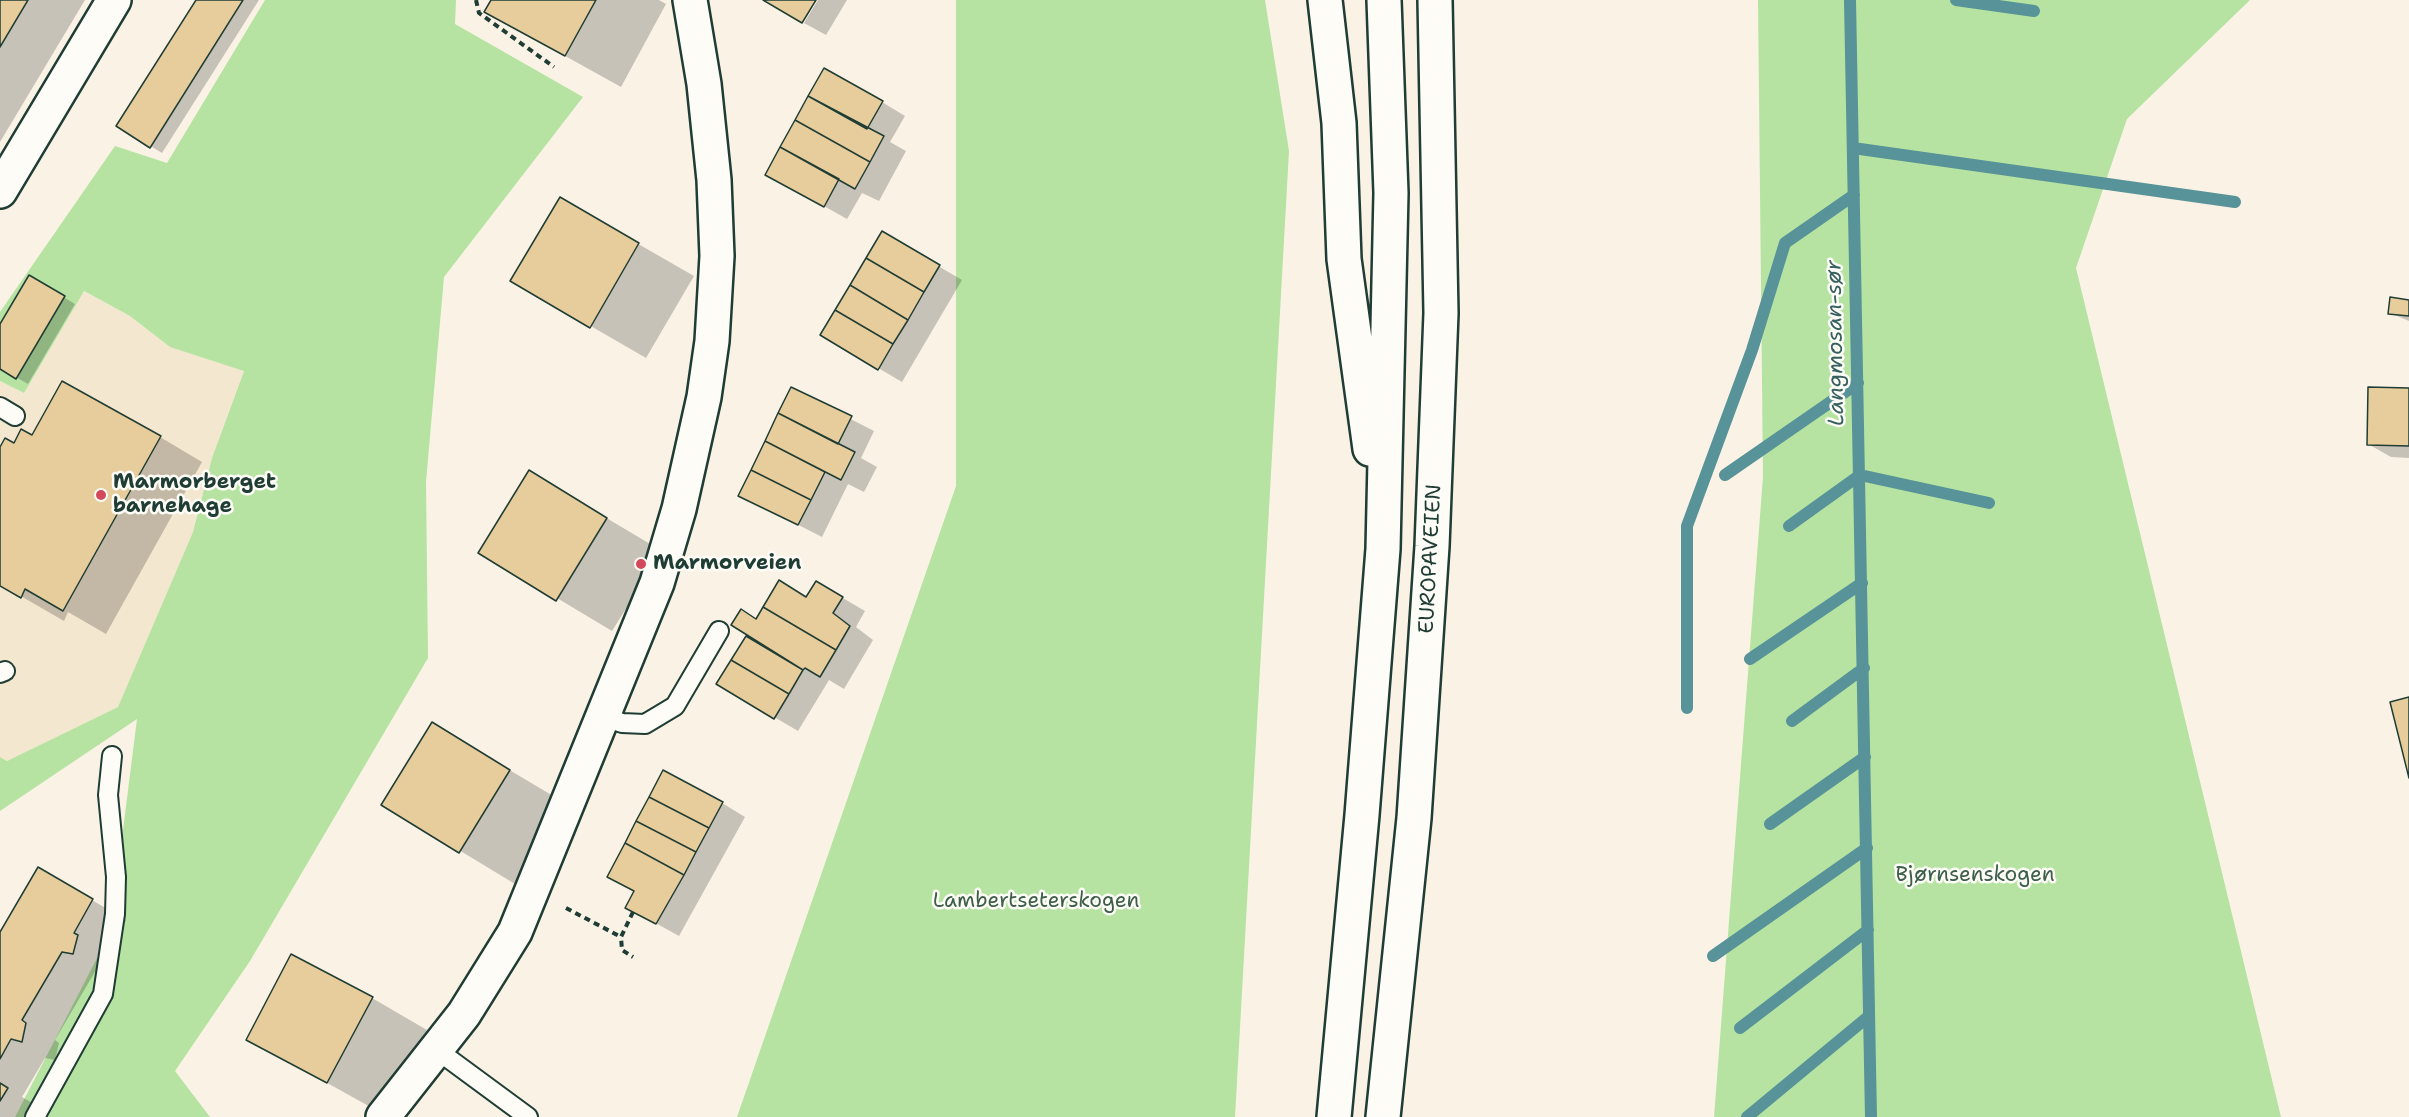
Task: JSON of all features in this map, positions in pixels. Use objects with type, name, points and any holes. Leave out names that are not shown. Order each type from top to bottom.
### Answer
[{"type":"main road","points":[[0,191],[114,0]]},
{"type":"main road","points":[[384,1117],[464,1014],[515,932],[605,717],[657,583],[680,509],[704,397],[712,340],[717,256],[714,180],[704,84],[690,0]]},
{"type":"main road","points":[[1325,0],[1339,123],[1344,259],[1383,549]]},
{"type":"main road","points":[[1334,1117],[1363,803],[1383,549],[1390,204],[1384,0]]},
{"type":"main road","name":"EUROPAVEIEN","points":[[1383,1117],[1414,818],[1432,546],[1441,313],[1436,0]]},
{"type":"lane","points":[[605,717],[622,723],[645,724],[675,706],[719,631]]},
{"type":"lane","points":[[35,1117],[103,994],[110,962],[116,877],[108,795],[112,756]]},
{"type":"lane","points":[[437,1050],[528,1117]]},
{"type":"path","points":[[476,0],[479,13],[554,67]]},
{"type":"path","points":[[564,907],[621,937]]},
{"type":"path","points":[[633,912],[621,937],[622,950],[633,957]]},
{"type":"shaded area","name":"Marmorberget barnehage","points":[[83,291],[130,316],[170,347],[244,370],[212,458],[193,532],[118,707],[7,761],[0,757],[0,381],[24,393]]},
{"type":"green space","points":[[265,0],[456,0],[455,24],[583,97],[444,277],[426,482],[428,658],[250,961],[175,1071],[210,1117],[15,1117],[110,933],[137,719],[0,811],[0,757],[7,761],[118,707],[193,532],[212,458],[244,371],[170,347],[130,316],[84,291],[24,393],[0,381],[0,312],[115,146],[167,163]]},
{"type":"green space","name":"Lambertseterskogen","points":[[956,0],[1265,0],[1289,151],[1235,1117],[737,1117],[956,486]]},
{"type":"green space","name":"Bjørnsenskogen","points":[[1758,0],[2250,0],[2127,119],[2076,268],[2281,1117],[1714,1117],[1763,477]]},
{"type":"building","points":[[0,0],[28,0],[0,47]]},
{"type":"building","points":[[196,0],[243,0],[150,148],[116,126]]},
{"type":"building","points":[[491,0],[596,0],[565,56],[484,12]]},
{"type":"building","points":[[763,0],[816,0],[802,23]]},
{"type":"building","points":[[824,68],[883,101],[867,129],[808,96]]},
{"type":"building","points":[[808,96],[884,136],[870,162],[795,120]]},
{"type":"building","points":[[795,120],[870,162],[855,189],[780,147]]},
{"type":"building","points":[[780,147],[839,179],[824,207],[765,175]]},
{"type":"building","points":[[560,197],[639,243],[590,328],[510,281]]},
{"type":"building","points":[[882,231],[940,265],[924,292],[866,258]]},
{"type":"building","points":[[866,258],[924,292],[908,320],[850,285]]},
{"type":"building","points":[[29,275],[65,296],[16,379],[0,369],[0,324]]},
{"type":"building","points":[[850,285],[908,320],[893,344],[835,310]]},
{"type":"building","points":[[2390,297],[2409,300],[2409,316],[2388,314]]},
{"type":"building","points":[[835,310],[893,344],[878,370],[820,335]]},
{"type":"building","points":[[62,381],[161,436],[63,611],[25,589],[21,598],[0,586],[0,447],[5,438],[14,443],[21,429],[32,435]]},
{"type":"building","points":[[791,387],[852,416],[838,444],[778,413]]},
{"type":"building","points":[[2368,387],[2409,388],[2409,446],[2367,445]]},
{"type":"building","points":[[778,413],[855,452],[841,480],[765,441]]},
{"type":"building","points":[[765,441],[825,472],[811,500],[751,470]]},
{"type":"building","points":[[529,470],[607,518],[556,601],[478,553]]},
{"type":"building","points":[[751,470],[811,500],[798,525],[738,496]]},
{"type":"building","points":[[779,580],[806,597],[816,581],[843,597],[833,613],[850,626],[836,650],[763,607]]},
{"type":"building","points":[[763,607],[836,650],[820,677],[805,668],[803,670],[731,625],[741,609],[756,619]]},
{"type":"building","points":[[746,636],[803,670],[789,694],[731,660]]},
{"type":"building","points":[[731,660],[789,694],[774,719],[716,684]]},
{"type":"building","points":[[2409,697],[2409,778],[2390,702]]},
{"type":"building","points":[[432,722],[510,770],[459,853],[381,805]]},
{"type":"building","points":[[663,770],[723,802],[709,828],[649,797]]},
{"type":"building","points":[[649,797],[709,828],[696,852],[636,821]]},
{"type":"building","points":[[636,821],[696,852],[684,875],[625,843]]},
{"type":"building","points":[[625,843],[684,875],[656,924],[625,908],[634,891],[607,877]]},
{"type":"building","points":[[38,867],[93,899],[74,933],[78,935],[73,954],[62,952],[22,1020],[26,1023],[22,1042],[11,1039],[0,1059],[0,932]]},
{"type":"building","points":[[291,954],[373,997],[327,1083],[246,1040]]},
{"type":"building","points":[[0,1083],[8,1088],[0,1101]]},
{"type":"waterway","name":"Langmosan-sør","points":[[1850,0],[1871,1117]]},
{"type":"waterway","points":[[1956,0],[2034,11]]},
{"type":"waterway","points":[[1853,148],[2235,202]]},
{"type":"waterway","points":[[1687,708],[1687,526],[1752,350],[1785,243],[1854,195]]},
{"type":"waterway","points":[[1725,475],[1858,383]]},
{"type":"waterway","points":[[1789,526],[1860,475],[1989,503]]},
{"type":"waterway","points":[[1750,659],[1862,583]]},
{"type":"waterway","points":[[1792,721],[1864,668]]},
{"type":"waterway","points":[[1770,824],[1865,757]]},
{"type":"waterway","points":[[1713,956],[1867,848]]},
{"type":"waterway","points":[[1740,1028],[1868,930]]},
{"type":"waterway","points":[[1747,1117],[1869,1016]]},
{"type":"place","name":"Marmorberget barnehage","points":[[101,495]]},
{"type":"place","name":"Marmorveien","points":[[641,564]]}]
